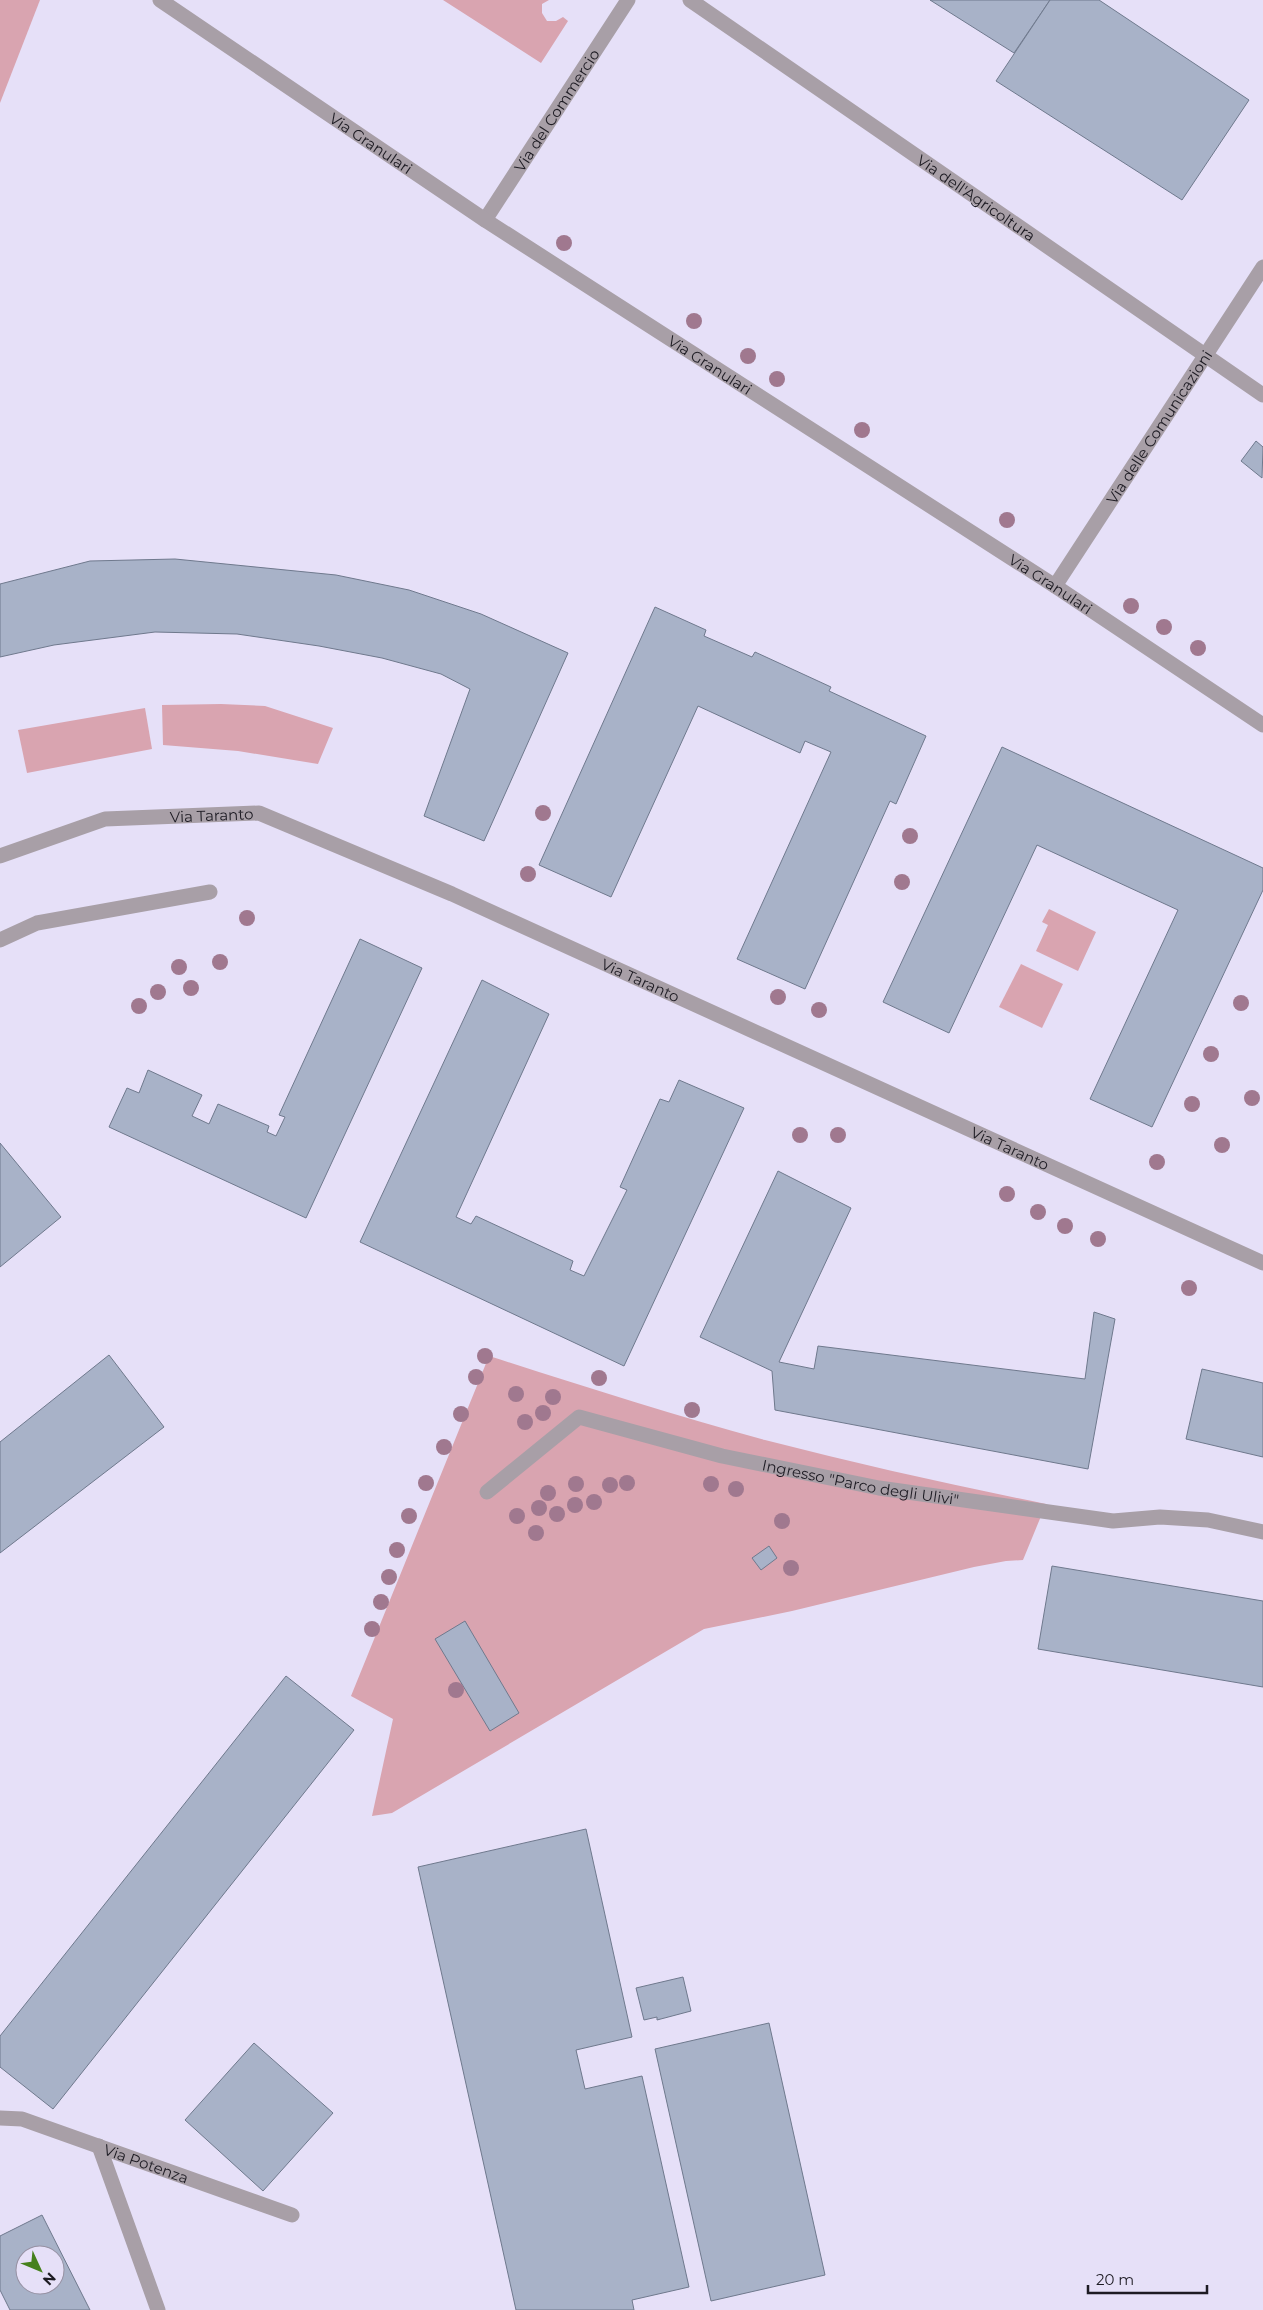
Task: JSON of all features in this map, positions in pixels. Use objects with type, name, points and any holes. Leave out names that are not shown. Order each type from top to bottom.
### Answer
[{"type":"street","name":"Via Granulari","points":[[160,0],[485,220],[1055,586],[1263,725]]},
{"type":"street","name":"Via del Commercio","points":[[485,220],[628,0]]},
{"type":"street","name":"Via dell'Agricoltura","points":[[690,0],[1205,357],[1263,395]]},
{"type":"street","name":"Via delle Comunicazioni","points":[[1055,586],[1263,268]]},
{"type":"street","name":"Via Taranto","points":[[0,856],[106,819],[259,813],[466,900],[1263,1263]]},
{"type":"street","points":[[0,940],[37,923],[210,892]]},
{"type":"street","name":"Ingresso \"Parco degli Ulivi\"","points":[[487,1492],[579,1417],[722,1456],[898,1491],[1112,1521],[1160,1517],[1208,1520],[1263,1532]]},
{"type":"street","name":"Via Potenza","points":[[0,2118],[22,2119],[292,2215]]},
{"type":"street","points":[[100,2146],[158,2310]]},
{"type":"shaded area","points":[[0,0],[40,0],[0,103]]},
{"type":"shaded area","points":[[443,0],[549,0],[542,4],[542,13],[547,21],[556,21],[563,17],[568,21],[541,63]]},
{"type":"shaded area","points":[[221,704],[265,706],[333,728],[318,764],[238,751],[163,745],[162,705]]},
{"type":"shaded area","points":[[145,708],[152,749],[27,773],[18,730]]},
{"type":"shaded area","points":[[1049,909],[1096,932],[1078,971],[1036,951],[1048,925],[1042,922]]},
{"type":"shaded area","points":[[1021,964],[1063,984],[1042,1028],[999,1007]]},
{"type":"shaded area","points":[[489,1356],[661,1410],[765,1440],[905,1474],[1046,1504],[1023,1560],[974,1567],[792,1611],[704,1629],[392,1813],[372,1816],[393,1719],[351,1696]]},
{"type":"building","points":[[930,0],[1050,0],[1014,53]]},
{"type":"building","points":[[1050,0],[1099,0],[1249,100],[1182,200],[996,81]]},
{"type":"building","points":[[1256,441],[1263,447],[1262,478],[1241,461]]},
{"type":"building","points":[[175,559],[336,575],[409,590],[481,614],[568,653],[484,841],[424,816],[470,689],[441,674],[382,658],[319,646],[237,634],[155,632],[54,645],[0,657],[0,584],[90,561]]},
{"type":"building","points":[[655,607],[706,630],[704,636],[752,657],[755,652],[831,687],[829,691],[926,736],[896,804],[890,801],[805,989],[737,959],[831,752],[805,741],[800,753],[698,706],[611,897],[539,865]]},
{"type":"building","points":[[1002,747],[1263,868],[1263,890],[1152,1127],[1090,1099],[1178,910],[1037,845],[949,1033],[883,1002]]},
{"type":"building","points":[[360,939],[422,968],[306,1218],[109,1127],[127,1088],[139,1093],[148,1070],[202,1095],[192,1116],[209,1124],[218,1104],[269,1126],[267,1132],[276,1136],[285,1117],[279,1115]]},
{"type":"building","points":[[482,980],[549,1014],[456,1217],[471,1224],[476,1216],[573,1261],[570,1270],[584,1276],[627,1190],[620,1187],[660,1099],[669,1102],[679,1080],[744,1108],[624,1366],[360,1242]]},
{"type":"building","points":[[0,1143],[61,1217],[0,1267]]},
{"type":"building","points":[[778,1171],[851,1208],[779,1362],[814,1369],[818,1346],[1085,1379],[1094,1312],[1115,1319],[1088,1469],[775,1410],[772,1371],[700,1337]]},
{"type":"building","points":[[109,1355],[164,1427],[0,1553],[0,1442]]},
{"type":"building","points":[[1202,1369],[1263,1383],[1263,1457],[1186,1439]]},
{"type":"building","points":[[769,1546],[777,1558],[761,1570],[752,1558]]},
{"type":"building","points":[[1052,1566],[1263,1601],[1263,1687],[1038,1649]]},
{"type":"building","points":[[465,1621],[519,1713],[490,1731],[435,1639]]},
{"type":"building","points":[[286,1676],[354,1730],[53,2109],[0,2067],[0,2036]]},
{"type":"building","points":[[586,1829],[632,2037],[576,2050],[585,2089],[642,2076],[689,2287],[632,2300],[634,2310],[516,2310],[418,1867]]},
{"type":"building","points":[[683,1977],[691,2011],[657,2020],[657,2017],[644,2020],[636,1988]]},
{"type":"building","points":[[769,2023],[825,2275],[711,2301],[655,2049]]},
{"type":"building","points":[[254,2043],[333,2113],[263,2191],[185,2120]]},
{"type":"building","points":[[42,2215],[57,2245],[15,2245],[15,2295],[65,2295],[65,2261],[90,2310],[10,2310],[0,2290],[0,2236]]}]
